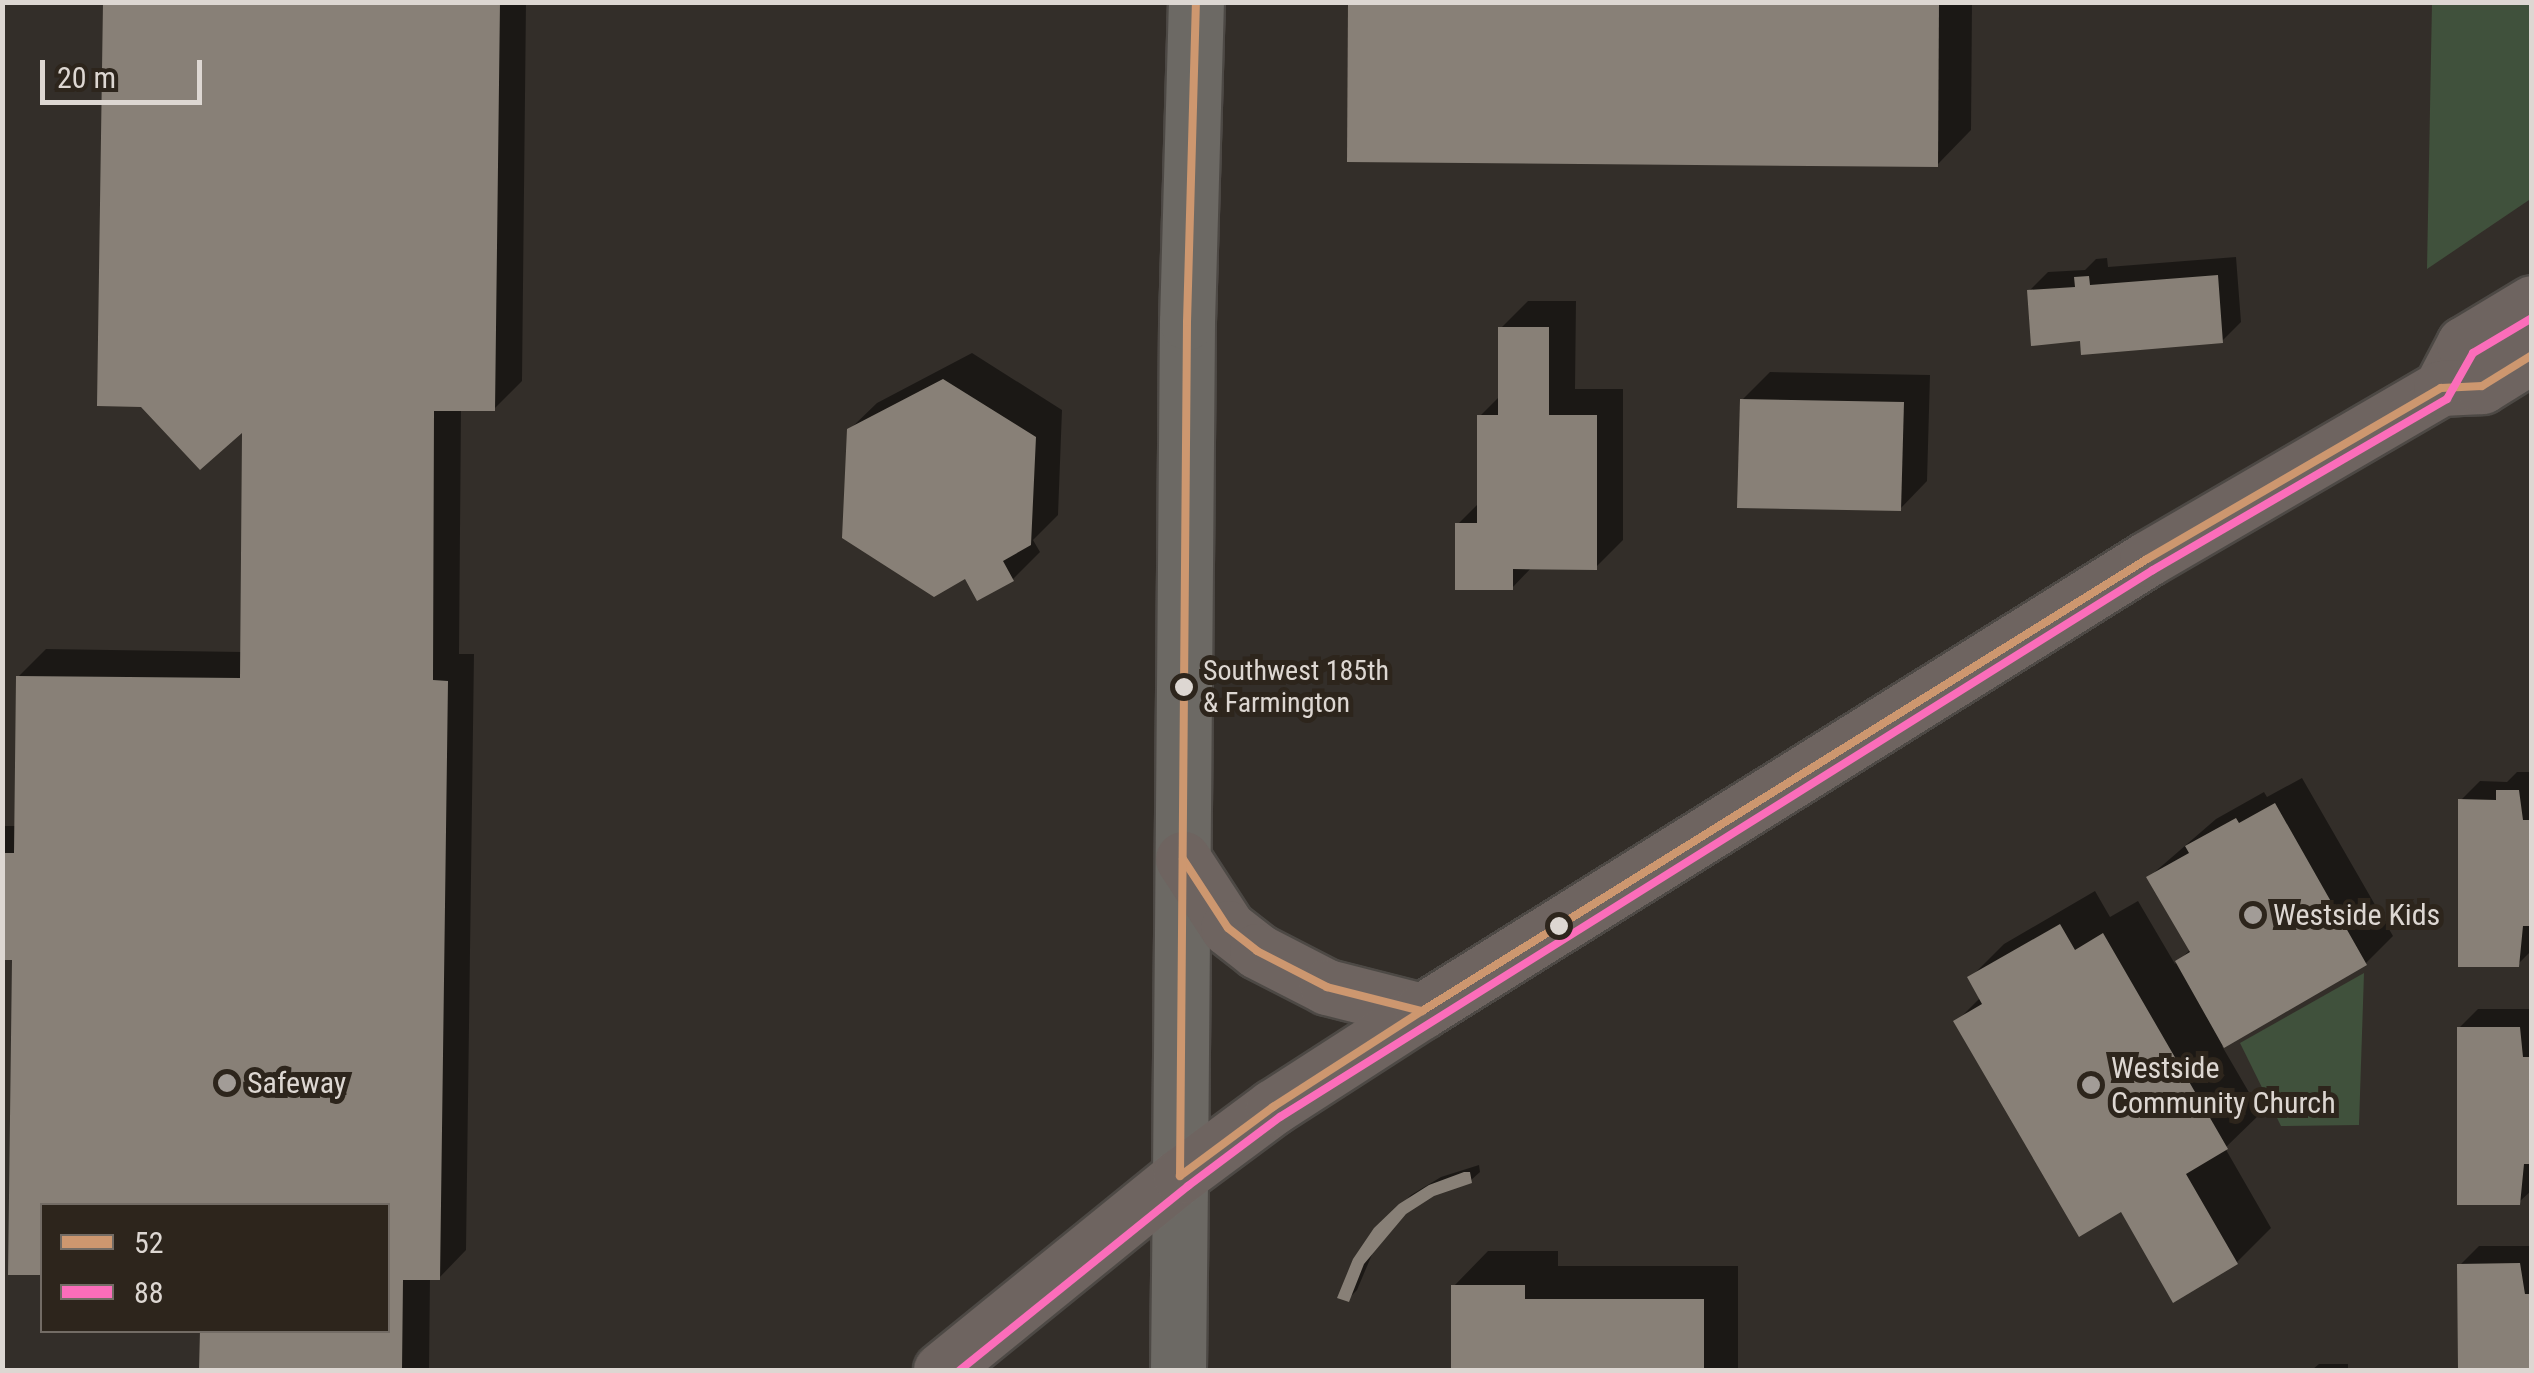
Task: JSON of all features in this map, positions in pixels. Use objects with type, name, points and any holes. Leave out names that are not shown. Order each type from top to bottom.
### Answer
[{"type":"main road","points":[[1178,1370],[1187,322],[1196,2]]},
{"type":"main road","points":[[2441,388],[2464,344],[2532,303]]},
{"type":"main road","points":[[941,1370],[1180,1176],[1273,1107],[1422,1011],[2148,559],[2441,388],[2482,386],[2532,355]]},
{"type":"main road","points":[[1183,859],[1228,928],[1257,952],[1327,988],[1422,1011]]},
{"type":"green space","points":[[2432,3],[2531,3],[2532,198],[2427,269]]},
{"type":"green space","points":[[2364,973],[2359,1125],[2281,1126],[2240,1043]]},
{"type":"building","points":[[103,2],[500,2],[495,411],[434,411],[433,680],[448,681],[440,1280],[403,1280],[402,1370],[199,1370],[200,1333],[390,1333],[390,1203],[40,1203],[40,1275],[8,1275],[12,960],[2,960],[2,853],[14,853],[16,676],[240,678],[242,433],[200,470],[141,407],[97,406]]},
{"type":"building","points":[[1348,2],[1939,2],[1938,167],[1347,162]]},
{"type":"building","points":[[2218,275],[2223,343],[2081,355],[2080,341],[2031,346],[2027,290],[2075,287],[2074,277],[2089,276],[2090,285]]},
{"type":"building","points":[[1498,327],[1549,327],[1549,415],[1597,415],[1597,570],[1513,569],[1513,590],[1455,590],[1455,523],[1477,523],[1477,415],[1498,415]]},
{"type":"building","points":[[943,379],[1036,437],[1031,545],[1003,561],[1014,581],[977,601],[965,579],[934,597],[842,538],[847,429]]},
{"type":"building","points":[[1740,399],[1904,402],[1901,511],[1737,508]]},
{"type":"building","points":[[2496,790],[2519,790],[2523,820],[2532,820],[2532,926],[2523,926],[2519,967],[2458,967],[2458,799],[2496,800]]},
{"type":"building","name":"Westside Kids","points":[[2275,803],[2367,965],[2224,1048],[2175,961],[2190,952],[2146,877],[2189,853],[2185,846],[2236,818],[2239,823]]},
{"type":"building","name":"Westside Community Church","points":[[2060,924],[2075,950],[2103,933],[2228,1149],[2186,1174],[2238,1264],[2173,1303],[2121,1212],[2079,1237],[1953,1021],[1982,1004],[1967,977]]},
{"type":"building","points":[[2457,1027],[2520,1027],[2523,1057],[2532,1057],[2532,1164],[2524,1164],[2520,1205],[2457,1205]]},
{"type":"building","points":[[1470,1172],[1472,1183],[1434,1196],[1406,1214],[1364,1264],[1349,1302],[1337,1298],[1353,1259],[1374,1228],[1399,1204],[1429,1185]]},
{"type":"building","points":[[2520,1263],[2525,1294],[2532,1294],[2532,1370],[2458,1370],[2457,1264]]},
{"type":"building","points":[[1451,1285],[1525,1285],[1525,1299],[1704,1299],[1704,1370],[1451,1370]]},
{"type":"transit line","name":"52","points":[[1180,1176],[1187,322],[1196,2]]},
{"type":"transit line","name":"88","points":[[960,1370],[1280,1117],[2153,570],[2447,399],[2473,353],[2532,318]]},
{"type":"transit line","name":"52","points":[[1180,1176],[1273,1107],[1422,1011],[2147,559],[2441,388],[2482,386],[2532,355]]},
{"type":"transit line","name":"52","points":[[1183,859],[1228,928],[1257,951],[1327,987],[1422,1011]]},
{"type":"place","name":"Southwest 185th & Farmington","points":[[1184,687]]},
{"type":"place","name":"Westside Kids","points":[[2253,915]]},
{"type":"place","name":"Safeway","points":[[227,1083]]},
{"type":"place","name":"Westside Community Church","points":[[2091,1085]]}]
